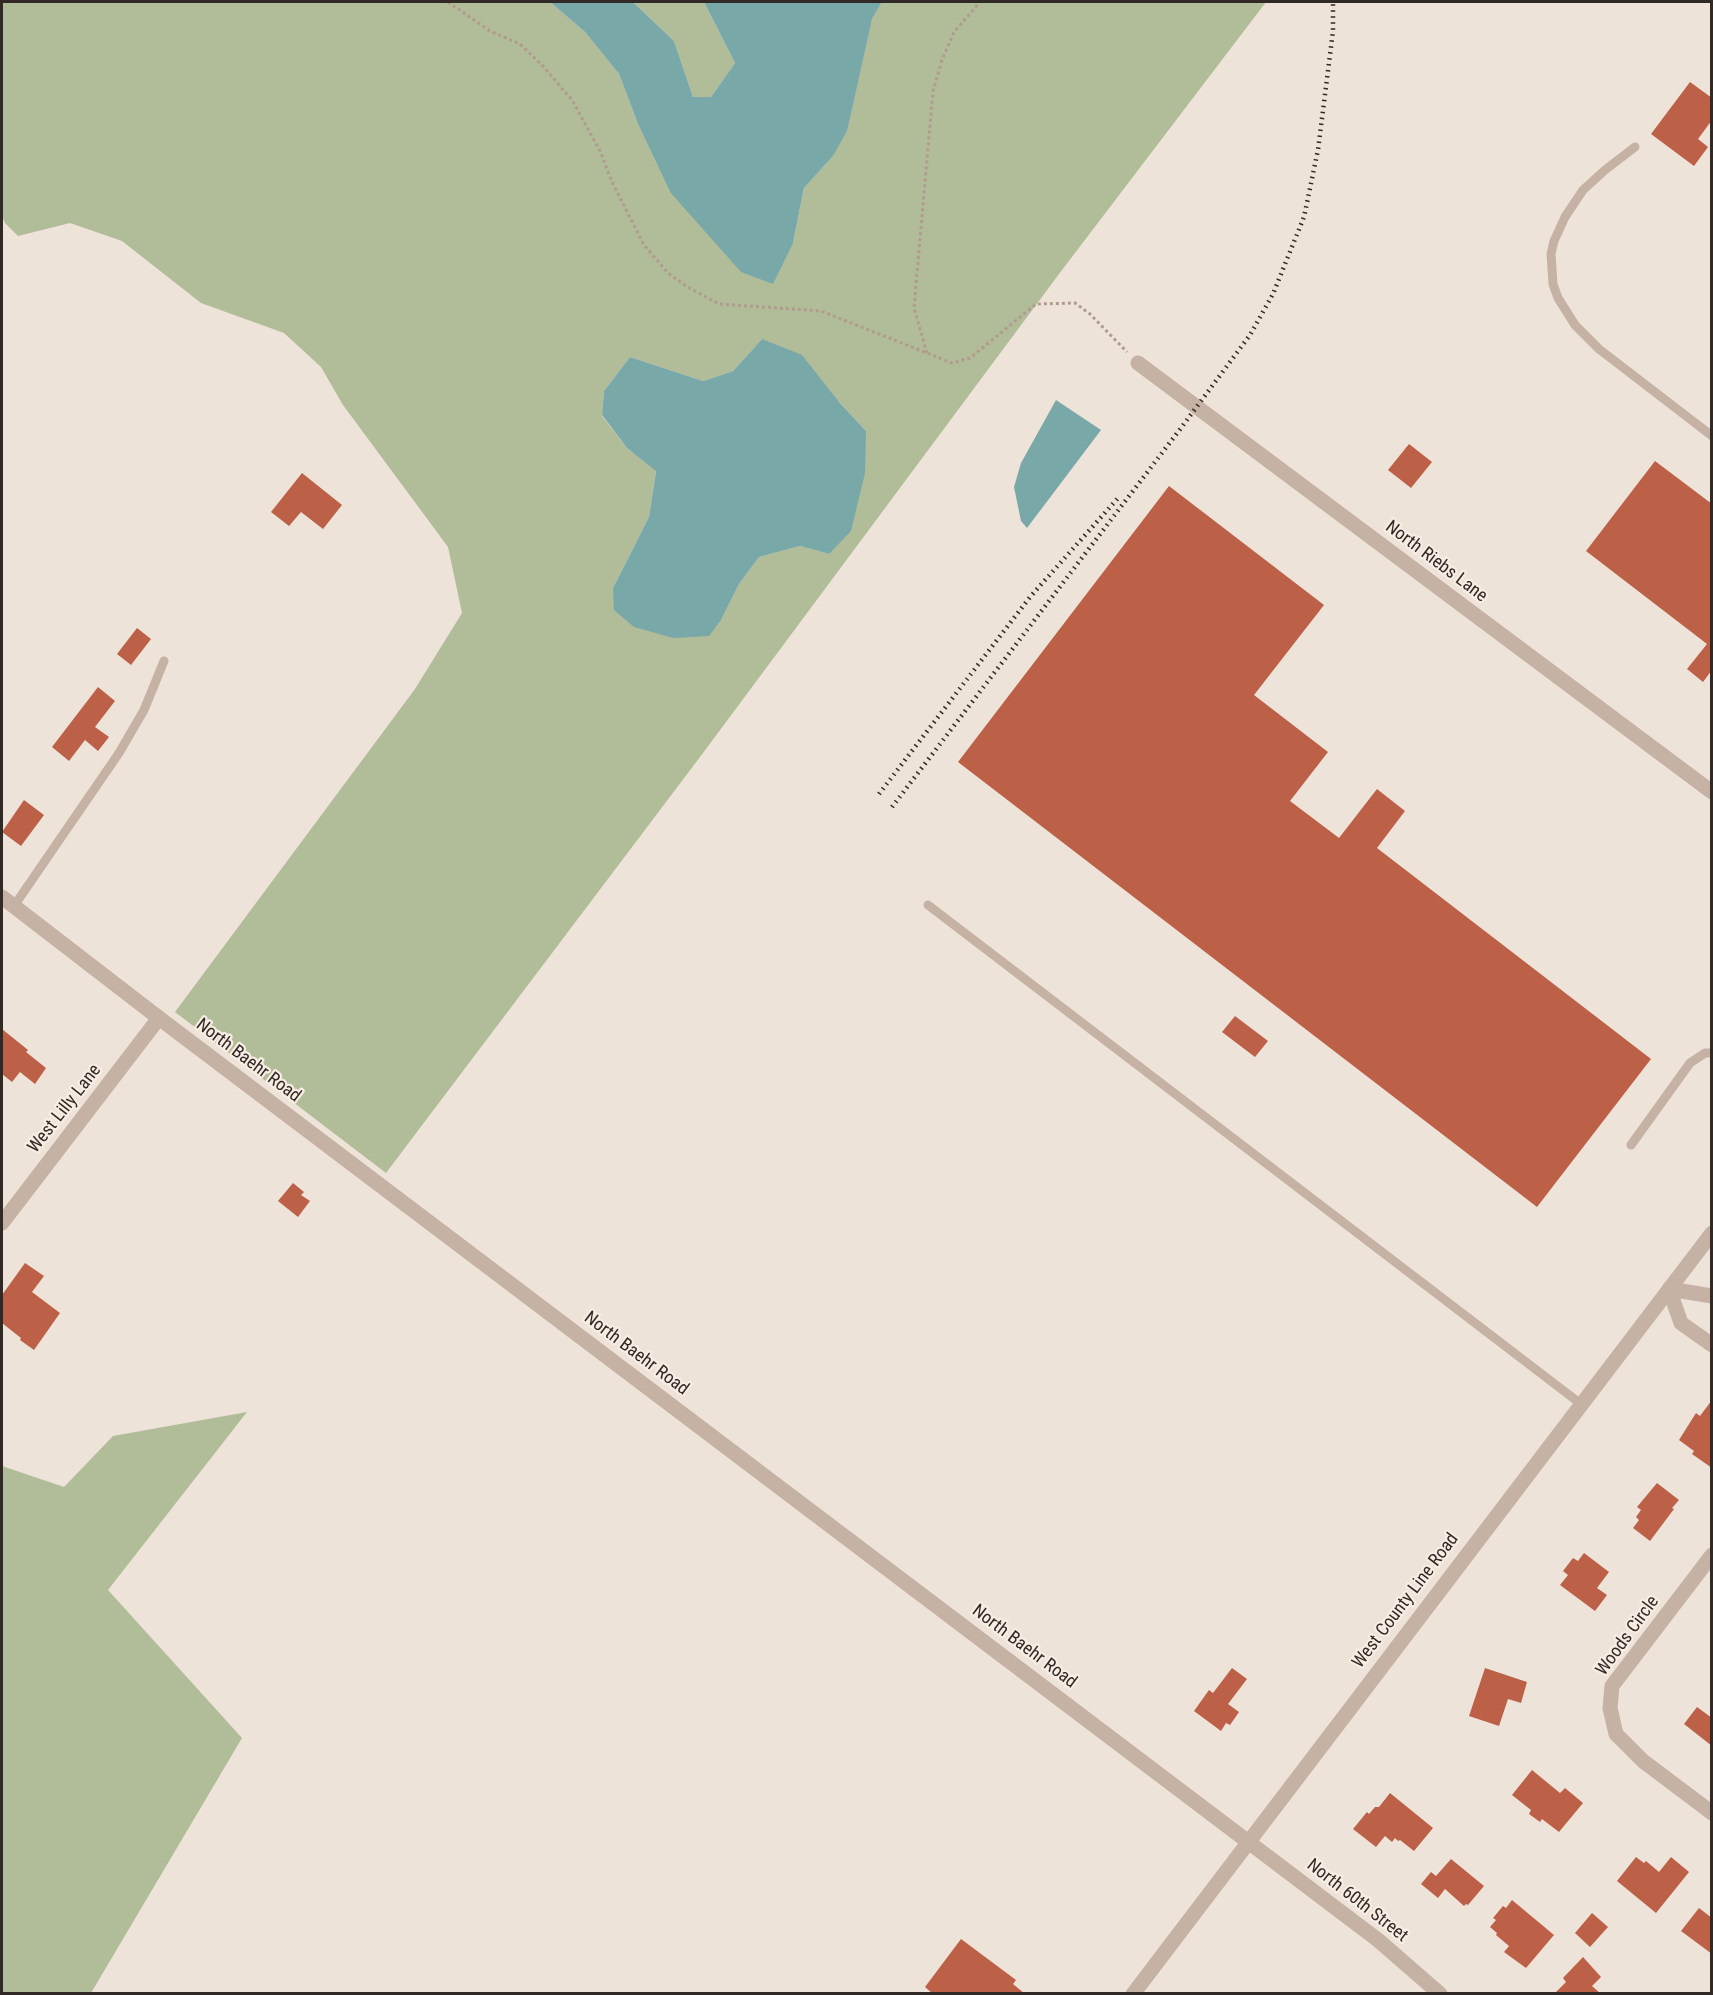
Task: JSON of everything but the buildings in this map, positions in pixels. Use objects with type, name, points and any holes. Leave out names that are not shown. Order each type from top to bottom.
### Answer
[{"type":"street","name":"North Riebs Lane","points":[[1138,363],[1712,792]]},
{"type":"street","name":"North Baehr Road","points":[[8,901],[159,1018],[1248,1842]]},
{"type":"street","name":"West Lilly Lane","points":[[2,1223],[159,1018]]},
{"type":"street","name":"West County Line Road","points":[[1133,1994],[1712,1233]]},
{"type":"street","points":[[1712,1296],[1669,1289],[1681,1323],[1712,1345]]},
{"type":"street","name":"Woods Circle","points":[[1712,1555],[1612,1686],[1610,1708],[1616,1734],[1642,1761],[1712,1813]]},
{"type":"street","name":"North 60th Street","points":[[1248,1842],[1378,1940],[1440,1994]]},
{"type":"lane","points":[[1635,147],[1583,190],[1565,217],[1551,254],[1553,284],[1558,298],[1575,325],[1599,349],[1712,436]]},
{"type":"lane","points":[[8,901],[118,753],[144,710],[164,661]]},
{"type":"lane","points":[[928,905],[1581,1404]]},
{"type":"lane","points":[[1631,1145],[1690,1063],[1705,1053],[1712,1053]]},
{"type":"path","points":[[448,2],[490,31],[520,44],[542,65],[572,100],[600,151],[612,182],[644,245],[668,273],[719,304],[821,311],[952,363],[970,358],[1036,304],[1075,303],[1090,314],[1138,363]]},
{"type":"path","points":[[927,353],[914,308],[933,91],[942,60],[954,32],[980,2]]},
{"type":"green space","points":[[2,2],[550,2],[585,32],[619,74],[638,124],[670,192],[793,243],[804,188],[833,156],[872,19],[882,2],[1266,2],[1059,274],[703,753],[386,1173],[175,1012],[415,689],[462,613],[448,547],[343,405],[321,367],[284,333],[201,303],[122,241],[70,223],[18,236],[5,223],[2,216]],"holes":[[[762,339],[839,402],[866,431],[829,554],[800,546],[759,557],[739,584],[721,620],[613,588],[649,517],[656,470],[627,448],[602,416],[604,391],[630,357],[703,381],[733,371]]]},
{"type":"green space","points":[[633,2],[704,2],[735,63],[711,97],[693,97],[674,41]]},
{"type":"green space","points":[[247,1412],[108,1590],[242,1738],[91,1993],[2,1993],[2,1466],[64,1487],[113,1436]]},
{"type":"water","points":[[550,2],[633,2],[674,41],[693,97],[711,97],[735,63],[704,2],[882,2],[872,19],[847,131],[833,156],[804,188],[793,243],[773,284],[741,272],[670,192],[638,124],[619,74],[585,32]]},
{"type":"water","points":[[762,339],[802,355],[839,402],[866,431],[865,473],[851,531],[829,554],[800,546],[759,557],[739,584],[721,620],[709,636],[673,638],[634,627],[614,610],[613,588],[649,517],[656,471],[627,448],[602,415],[604,391],[630,357],[703,381],[733,371]]},
{"type":"water","points":[[1056,400],[1101,430],[1027,528],[1021,521],[1014,487],[1021,463]]},
{"type":"railway","points":[[892,807],[1181,428],[1250,335],[1273,294],[1304,217],[1318,150],[1333,31],[1333,2]]},
{"type":"railway","points":[[879,794],[1030,597],[1119,497]]}]
